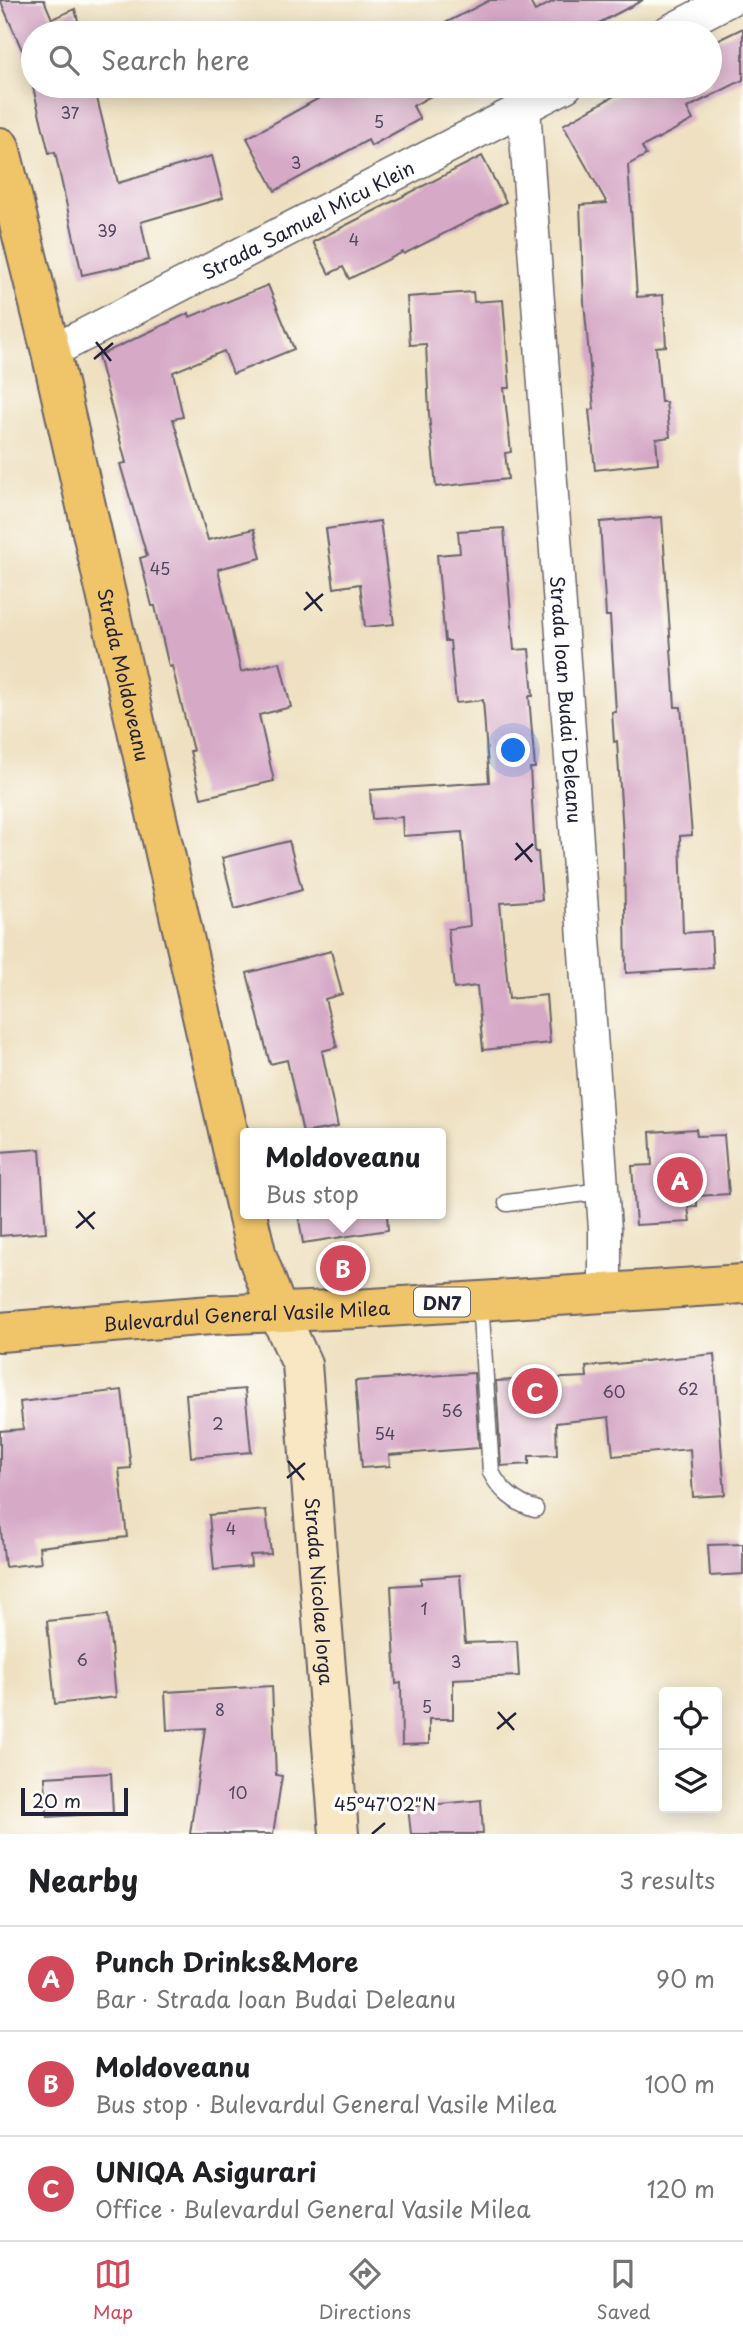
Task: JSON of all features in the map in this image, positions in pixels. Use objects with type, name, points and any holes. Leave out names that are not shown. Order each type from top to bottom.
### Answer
[{"type":"main road","name":"Strada Moldoveanu","points":[[0,147],[51,352],[240,1183]]},
{"type":"main road","points":[[248,1219],[257,1256],[278,1312]]},
{"type":"main road","name":"Bulevardul General Vasile Milea","points":[[0,1332],[743,1284]]},
{"type":"main road","name":"Strada Nicolae Iorga","points":[[278,1312],[302,1364],[339,1834]]},
{"type":"street","points":[[689,21],[729,0]]},
{"type":"street","name":"Strada Samuel Micu Klein","points":[[51,352],[543,98]]},
{"type":"street","name":"Strada Ioan Budai Deleanu","points":[[524,108],[602,1191],[605,1292]]},
{"type":"lane","points":[[508,1203],[602,1191]]},
{"type":"lane","points":[[480,1300],[491,1472],[495,1480],[516,1501],[535,1509]]},
{"type":"building","points":[[0,0],[44,0],[52,19],[75,9],[78,21],[21,21],[21,48]]},
{"type":"building","points":[[490,0],[529,0],[535,11],[556,0],[643,0],[603,21],[449,21]]},
{"type":"building","points":[[743,28],[743,80],[722,90],[722,38]]},
{"type":"building","points":[[36,98],[97,98],[118,183],[212,156],[223,198],[141,222],[149,260],[82,275],[55,152],[49,153]]},
{"type":"building","points":[[319,98],[427,98],[413,106],[420,119],[371,146],[368,140],[275,191],[247,138]]},
{"type":"building","points":[[611,98],[707,98],[687,108],[693,120],[642,147],[646,155],[628,165],[637,297],[663,295],[666,346],[656,347],[661,402],[666,402],[670,437],[656,439],[658,463],[595,470],[589,410],[594,409],[584,302],[580,205],[607,203],[563,125]]},
{"type":"building","points":[[482,156],[506,202],[349,279],[343,267],[329,274],[313,242]]},
{"type":"building","points":[[268,285],[294,349],[233,374],[224,351],[173,372],[183,417],[173,419],[208,540],[254,529],[261,558],[218,569],[241,672],[280,662],[291,707],[259,715],[274,781],[201,798],[190,751],[193,751],[172,666],[169,667],[155,606],[152,606],[140,558],[147,556],[120,464],[126,463],[98,356],[189,313],[190,317]]},
{"type":"building","points":[[473,292],[474,302],[503,300],[510,388],[504,388],[511,452],[505,453],[508,479],[436,487],[426,344],[410,345],[407,297]]},
{"type":"building","points":[[662,517],[675,707],[681,707],[692,835],[680,836],[683,933],[711,931],[713,968],[626,973],[624,850],[617,741],[614,742],[612,712],[616,712],[610,616],[606,616],[600,522]]},
{"type":"building","points":[[380,521],[394,624],[365,627],[360,584],[334,588],[326,529]]},
{"type":"building","points":[[504,528],[514,650],[529,649],[533,696],[529,696],[535,768],[530,768],[535,852],[538,852],[542,900],[500,903],[509,999],[546,995],[550,1043],[483,1050],[477,986],[454,989],[448,929],[470,926],[462,832],[403,836],[402,817],[372,819],[370,790],[489,782],[483,700],[456,703],[450,641],[445,641],[437,555],[460,553],[458,531]]},
{"type":"building","points":[[289,841],[302,890],[235,909],[222,858]]},
{"type":"building","points":[[331,951],[342,994],[325,999],[337,1047],[322,1051],[338,1127],[302,1128],[287,1060],[270,1064],[247,973]]},
{"type":"building","points":[[696,1129],[697,1136],[724,1135],[729,1194],[697,1196],[697,1206],[688,1207],[690,1222],[636,1225],[632,1166],[652,1165],[650,1132]]},
{"type":"building","points":[[40,1149],[46,1232],[0,1236],[0,1152]]},
{"type":"building","points":[[299,1219],[387,1219],[388,1230],[303,1243]]},
{"type":"building","points":[[714,1354],[725,1495],[693,1497],[690,1449],[613,1456],[609,1417],[556,1423],[557,1455],[529,1456],[529,1464],[501,1466],[496,1381],[587,1377],[586,1367]]},
{"type":"building","points":[[474,1373],[479,1448],[389,1455],[390,1466],[362,1468],[355,1381]]},
{"type":"building","points":[[245,1389],[251,1452],[191,1457],[186,1394]]},
{"type":"building","points":[[122,1390],[131,1468],[119,1469],[127,1537],[39,1547],[41,1563],[5,1567],[0,1522],[0,1431],[23,1429],[20,1402]]},
{"type":"building","points":[[266,1510],[271,1554],[250,1555],[251,1566],[214,1570],[209,1515]]},
{"type":"building","points":[[743,1544],[743,1574],[710,1576],[708,1545]]},
{"type":"building","points":[[460,1575],[465,1643],[517,1641],[519,1676],[453,1679],[453,1719],[429,1719],[429,1744],[402,1745],[401,1683],[396,1684],[391,1586],[421,1584],[421,1578]]},
{"type":"building","points":[[108,1615],[116,1697],[55,1704],[47,1621]]},
{"type":"building","points":[[272,1686],[276,1775],[282,1776],[273,1834],[190,1834],[205,1728],[167,1730],[165,1692]]},
{"type":"building","points":[[111,1773],[113,1813],[47,1817],[45,1777]]},
{"type":"building","points":[[481,1800],[483,1834],[411,1834],[408,1807]]},
{"type":"place","name":"Punch Drinks&More","points":[[680,1180]]},
{"type":"place","name":"Moldoveanu","points":[[343,1268]]},
{"type":"place","name":"UNIQA Asigurari","points":[[535,1391]]}]
